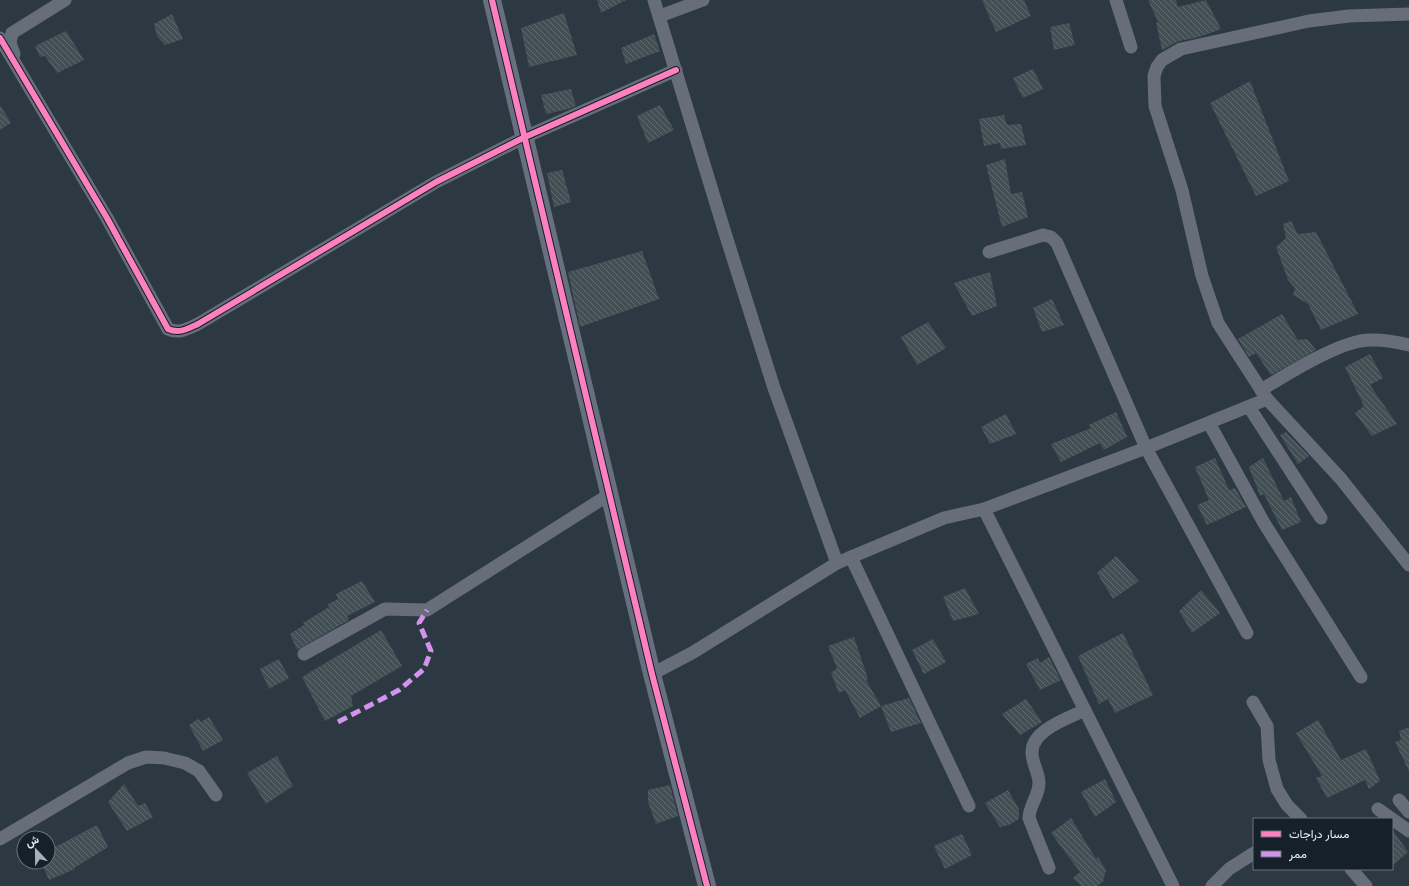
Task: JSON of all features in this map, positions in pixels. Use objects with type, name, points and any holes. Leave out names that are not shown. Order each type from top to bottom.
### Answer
[{"type":"street","points":[[18,67],[10,43],[12,33],[65,0]]},
{"type":"street","points":[[492,0],[526,137],[652,674],[707,886]]},
{"type":"street","points":[[654,0],[774,388],[837,562]]},
{"type":"street","points":[[660,16],[703,0]]},
{"type":"street","points":[[1116,0],[1131,47]]},
{"type":"street","points":[[1409,14],[1349,16],[1294,25],[1181,49],[1162,60],[1157,67],[1154,76],[1156,106],[1182,190],[1208,296],[1218,323],[1264,394],[1341,479],[1409,565]]},
{"type":"street","points":[[0,38],[107,218],[168,330],[175,332],[198,324],[436,182],[526,137],[676,70]]},
{"type":"street","points":[[989,252],[1042,235],[1051,237],[1057,243],[1146,448],[1248,633]]},
{"type":"street","points":[[652,674],[692,653],[837,562],[944,518],[984,509],[1146,448],[1249,407],[1299,368],[1332,352],[1360,341],[1383,340],[1409,345]]},
{"type":"street","points":[[1249,407],[1321,518]]},
{"type":"street","points":[[1209,423],[1264,523],[1361,677]]},
{"type":"street","points":[[304,654],[385,609],[427,610],[610,494]]},
{"type":"street","points":[[984,509],[1172,886]]},
{"type":"street","points":[[851,557],[969,806]]},
{"type":"street","points":[[1253,702],[1267,726],[1269,760],[1278,789],[1287,805],[1300,818]]},
{"type":"street","points":[[1049,868],[1029,812],[1038,792],[1039,782],[1032,752],[1039,736],[1051,725],[1085,710]]},
{"type":"street","points":[[0,839],[128,763],[146,757],[164,758],[192,766],[202,774],[216,795]]},
{"type":"street","points":[[1399,800],[1409,812]]},
{"type":"street","points":[[1378,809],[1391,818]]},
{"type":"street","points":[[1393,820],[1409,831]]},
{"type":"street","points":[[1212,886],[1229,869],[1253,854]]},
{"type":"street","points":[[1352,870],[1366,886]]},
{"type":"building","points":[[597,0],[626,0],[601,13]]},
{"type":"building","points":[[982,0],[1024,0],[1031,16],[996,32]]},
{"type":"building","points":[[1148,0],[1176,0],[1178,7],[1206,0],[1221,29],[1199,37],[1179,41],[1162,50],[1156,23],[1158,22]]},
{"type":"building","points":[[564,13],[577,55],[529,67],[521,28]]},
{"type":"building","points":[[172,14],[183,39],[165,45],[157,36],[154,24]]},
{"type":"building","points":[[1069,23],[1075,45],[1054,50],[1050,27]]},
{"type":"building","points":[[66,31],[84,60],[57,73],[45,56],[40,57],[35,46]]},
{"type":"building","points":[[654,34],[660,51],[626,64],[621,48]]},
{"type":"building","points":[[1033,69],[1043,89],[1023,98],[1013,78]]},
{"type":"building","points":[[1250,81],[1289,181],[1256,196],[1210,103]]},
{"type":"building","points":[[571,89],[576,106],[546,114],[541,95]]},
{"type":"building","points":[[0,105],[11,123],[0,130]]},
{"type":"building","points":[[660,105],[674,130],[648,143],[637,116]]},
{"type":"building","points":[[1004,115],[1007,125],[1021,124],[1026,145],[1001,149],[1000,143],[984,146],[979,119]]},
{"type":"building","points":[[1005,159],[1011,194],[1022,192],[1028,217],[1002,227],[986,165]]},
{"type":"building","points":[[562,170],[571,202],[554,207],[547,173]]},
{"type":"building","points":[[1291,221],[1298,234],[1316,232],[1358,314],[1321,330],[1308,304],[1293,295],[1295,288],[1288,280],[1276,247],[1286,238],[1283,224]]},
{"type":"building","points":[[642,251],[659,299],[580,327],[568,272]]},
{"type":"building","points":[[990,272],[997,306],[972,316],[954,283]]},
{"type":"building","points":[[1052,299],[1064,325],[1042,332],[1033,308]]},
{"type":"building","points":[[1282,314],[1298,340],[1307,339],[1316,350],[1271,375],[1256,353],[1249,357],[1238,339]]},
{"type":"building","points":[[928,322],[946,348],[917,365],[901,337]]},
{"type":"building","points":[[1370,354],[1383,378],[1370,385],[1397,424],[1372,436],[1355,413],[1364,406],[1345,367]]},
{"type":"building","points":[[1116,412],[1127,437],[1104,450],[1100,443],[1061,462],[1051,444],[1091,428],[1089,425]]},
{"type":"building","points":[[1006,414],[1016,434],[990,444],[981,427]]},
{"type":"building","points":[[1286,432],[1309,456],[1298,464],[1280,435]]},
{"type":"building","points":[[1215,458],[1229,490],[1235,488],[1246,507],[1207,525],[1197,505],[1209,500],[1195,467]]},
{"type":"building","points":[[1263,458],[1284,501],[1291,497],[1301,522],[1282,530],[1264,494],[1260,496],[1249,467]]},
{"type":"building","points":[[1116,556],[1139,581],[1113,599],[1097,573]]},
{"type":"building","points":[[362,581],[375,602],[347,616],[349,620],[297,650],[290,634],[304,625],[303,623],[329,607],[328,604],[338,599],[336,594]]},
{"type":"building","points":[[965,588],[979,614],[953,621],[943,597]]},
{"type":"building","points":[[1201,590],[1220,613],[1192,633],[1179,611]]},
{"type":"building","points":[[381,630],[402,666],[351,696],[353,706],[325,721],[302,677]]},
{"type":"building","points":[[1123,633],[1153,695],[1115,713],[1108,699],[1099,704],[1078,656]]},
{"type":"building","points":[[854,637],[868,679],[866,680],[881,706],[860,718],[845,690],[839,693],[831,673],[837,668],[828,646]]},
{"type":"building","points":[[933,639],[946,662],[924,674],[912,650]]},
{"type":"building","points":[[1049,657],[1061,680],[1040,690],[1026,664],[1038,658],[1040,663]]},
{"type":"building","points":[[279,659],[289,678],[269,689],[260,669]]},
{"type":"building","points":[[909,698],[921,723],[891,732],[881,706]]},
{"type":"building","points":[[1026,699],[1042,722],[1020,735],[1002,714]]},
{"type":"building","points":[[209,717],[223,740],[203,751],[189,725],[198,719],[201,722]]},
{"type":"building","points":[[1318,720],[1341,760],[1366,749],[1380,781],[1369,789],[1365,780],[1327,798],[1316,778],[1322,776],[1296,733]]},
{"type":"building","points":[[1409,727],[1409,771],[1395,742],[1401,740],[1399,731]]},
{"type":"building","points":[[277,756],[293,786],[266,804],[247,773]]},
{"type":"building","points":[[1105,779],[1116,802],[1095,817],[1081,792]]},
{"type":"building","points":[[124,784],[138,806],[145,803],[153,817],[127,831],[108,802]]},
{"type":"building","points":[[670,785],[678,816],[656,824],[648,802],[648,790]]},
{"type":"building","points":[[1008,790],[1019,809],[1019,819],[1009,825],[1000,827],[985,803]]},
{"type":"building","points":[[1071,818],[1096,859],[1098,857],[1106,870],[1103,882],[1097,886],[1081,886],[1073,878],[1080,872],[1051,833]]},
{"type":"building","points":[[97,825],[108,847],[74,868],[75,869],[49,880],[45,870],[56,870],[56,846]]},
{"type":"building","points":[[1393,830],[1408,852],[1393,865]]},
{"type":"building","points":[[962,834],[972,855],[945,869],[934,846]]},
{"type":"marked path","points":[[338,722],[399,690],[424,669],[431,651],[419,623],[427,610]]},
{"type":"cycle path","points":[[492,0],[652,674],[707,886]]},
{"type":"cycle path","points":[[0,38],[107,218],[168,329],[176,331],[190,328],[198,324],[436,182],[525,137],[676,70]]}]
